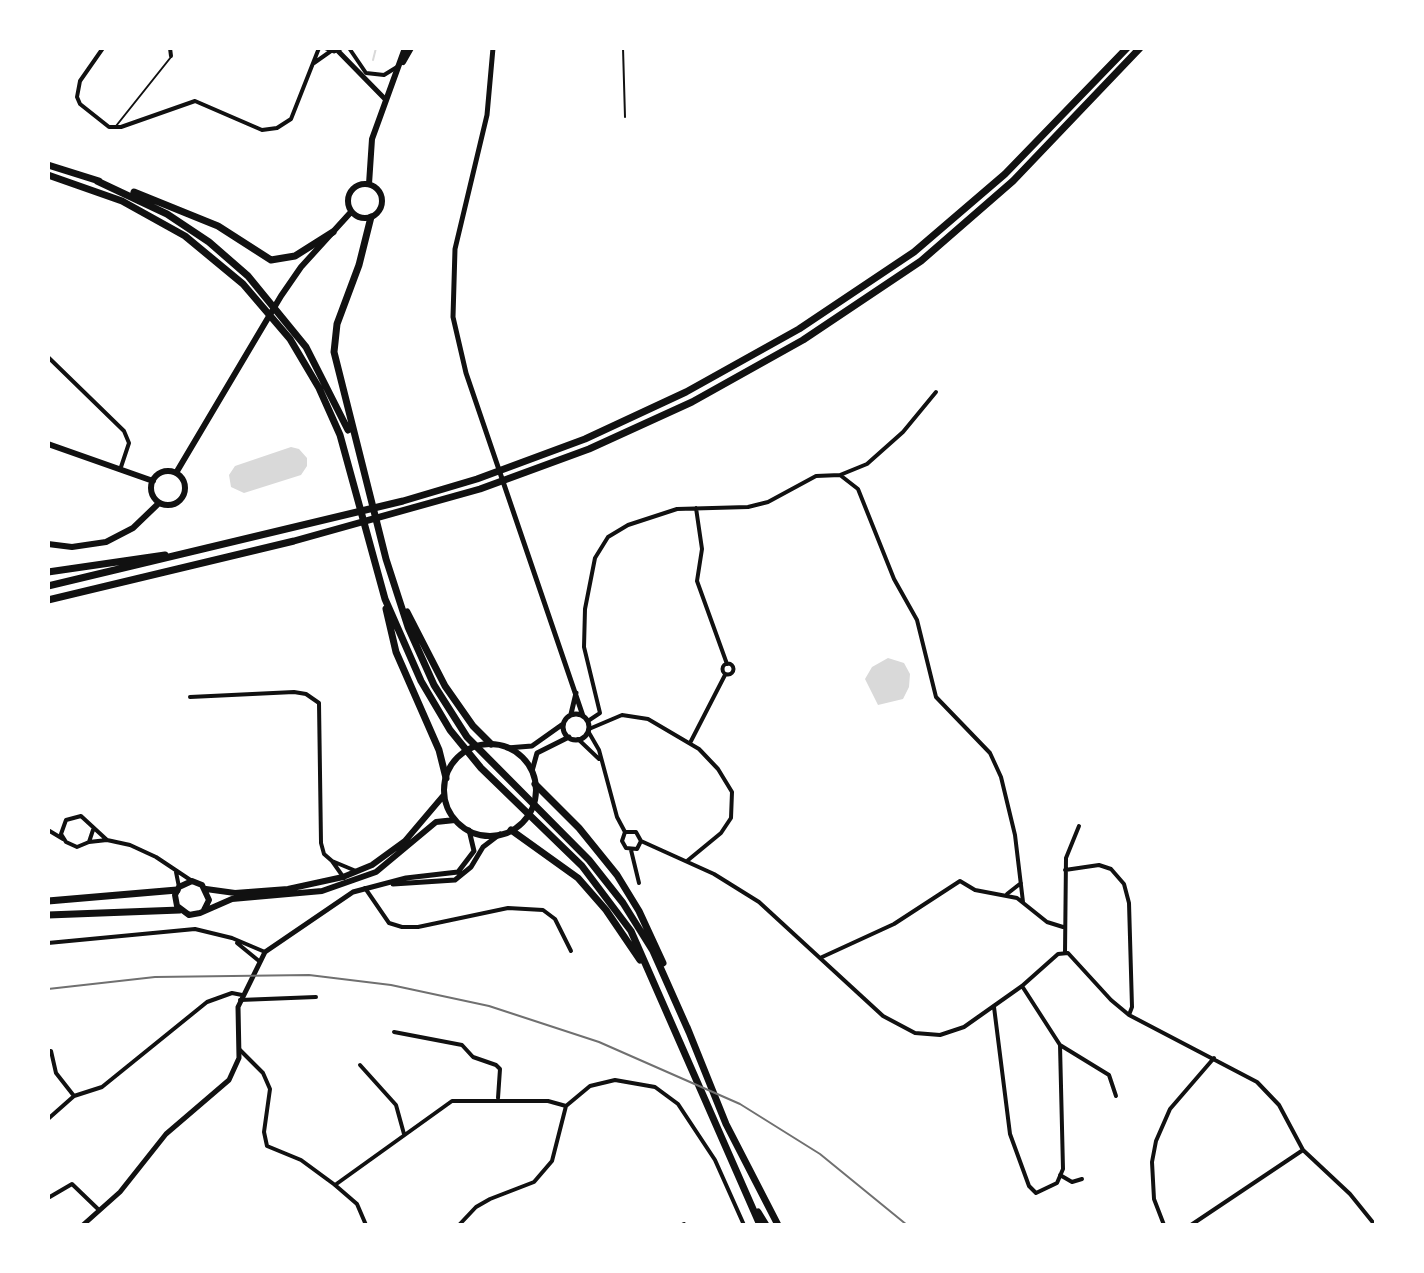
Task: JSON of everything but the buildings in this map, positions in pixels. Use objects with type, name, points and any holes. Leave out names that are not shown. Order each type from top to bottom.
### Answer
[{"type":"highway","points":[[48,586],[403,501],[492,474],[633,418],[736,366],[856,292],[942,229],[1040,140],[1127,48]]},
{"type":"highway","points":[[48,600],[294,541],[465,494],[589,449],[692,402],[803,340],[921,261],[1013,181],[1140,48]]},
{"type":"highway","points":[[48,165],[218,226],[271,260],[295,256],[333,232]]},
{"type":"highway","points":[[48,175],[122,201],[185,236],[230,272],[278,323],[325,400],[340,435],[385,599],[393,641],[439,750],[446,778]]},
{"type":"highway","points":[[97,181],[144,201],[188,227],[230,259],[271,300],[319,368],[357,451]]},
{"type":"highway","points":[[371,217],[359,265],[334,339],[336,369],[386,559],[413,639],[449,711],[487,761],[589,860],[615,892],[653,951],[689,1032]]},
{"type":"highway","points":[[48,572],[191,552]]},
{"type":"highway","points":[[386,559],[434,668],[487,744]]},
{"type":"highway","points":[[385,599],[415,669],[450,730],[492,780],[600,886],[631,931],[704,1104],[760,1225]]},
{"type":"highway","points":[[535,784],[589,839],[623,884],[658,948],[718,1107],[778,1225]]},
{"type":"highway","points":[[511,830],[544,850],[586,886],[617,925],[656,986]]},
{"type":"highway","points":[[48,901],[178,888]]},
{"type":"highway","points":[[48,915],[180,910]]},
{"type":"highway","points":[[745,1190],[766,1225]]},
{"type":"main road","points":[[395,75],[409,49]]},
{"type":"main road","points":[[369,184],[372,139],[384,98],[409,49]]},
{"type":"main road","points":[[369,184],[377,189],[382,202],[371,217],[358,217],[351,212],[349,194],[355,187],[369,184]]},
{"type":"main road","points":[[176,473],[281,296],[301,267],[351,212]]},
{"type":"main road","points":[[48,444],[153,481]]},
{"type":"main road","points":[[165,471],[176,473],[183,480],[183,496],[170,505],[159,503],[151,491],[153,481],[165,471]]},
{"type":"main road","points":[[48,544],[72,547],[106,542],[133,528],[159,503]]},
{"type":"main road","points":[[487,744],[507,748],[523,759],[532,771],[535,799],[524,821],[511,830],[500,834],[469,830],[455,820],[444,795],[446,778],[460,755],[487,744]]},
{"type":"main road","points":[[444,795],[405,841],[343,877],[288,889],[235,893],[206,889],[192,881],[178,888],[175,901],[180,910],[195,915],[232,899],[322,891],[387,866],[436,822],[455,820]]},
{"type":"main road","points":[[204,910],[209,900],[206,889]]},
{"type":"street","points":[[103,48],[78,89],[80,104],[115,128],[195,101],[262,130],[277,128],[291,119],[319,48]]},
{"type":"street","points":[[170,48],[171,56]]},
{"type":"street","points":[[349,48],[359,67],[372,75],[393,72],[399,65]]},
{"type":"street","points":[[493,48],[487,115],[457,233],[452,294],[461,355],[602,762],[625,832],[622,844],[631,850],[639,883]]},
{"type":"street","points":[[312,64],[334,49],[384,98]]},
{"type":"street","points":[[48,357],[124,431],[129,443],[120,470]]},
{"type":"street","points":[[578,739],[587,724],[600,713],[586,664],[583,631],[589,582],[600,545],[628,525],[677,509],[748,507],[768,502],[816,476],[840,475],[867,464],[903,432],[936,392]]},
{"type":"street","points":[[840,475],[858,489],[894,579],[922,634],[936,697],[990,753],[1001,777],[1015,835],[1023,902]]},
{"type":"street","points":[[690,743],[725,675],[733,670],[727,664],[697,581],[702,549],[696,508]]},
{"type":"street","points":[[725,675],[722,668],[727,664]]},
{"type":"street","points":[[190,697],[294,692],[306,694],[319,703],[321,843],[324,854],[332,861],[358,871]]},
{"type":"street","points":[[507,748],[532,746],[564,724],[570,716],[577,692]]},
{"type":"street","points":[[570,716],[587,724],[618,716],[639,716],[690,743],[718,769],[732,792],[731,818],[721,833],[687,861]]},
{"type":"street","points":[[564,724],[570,737]]},
{"type":"street","points":[[532,771],[537,753],[570,737],[578,739],[602,762]]},
{"type":"street","points":[[48,829],[72,816],[81,816],[107,840],[144,851],[192,881]]},
{"type":"street","points":[[63,823],[63,839]]},
{"type":"street","points":[[1065,953],[1066,858],[1079,826]]},
{"type":"street","points":[[48,829],[73,847],[107,840]]},
{"type":"street","points":[[89,842],[93,830]]},
{"type":"street","points":[[83,1225],[101,1212],[166,1134],[229,1080],[237,1065],[239,1049],[236,1013],[249,980],[265,952],[340,899],[365,888],[458,872],[474,851],[469,830]]},
{"type":"street","points":[[625,832],[636,832],[641,841],[687,861],[759,902],[883,1016],[915,1033],[948,1034],[994,1007],[1058,954],[1073,955],[1111,1000],[1129,1015],[1252,1078],[1277,1101],[1303,1150],[1350,1194],[1375,1225]]},
{"type":"street","points":[[380,884],[444,883],[455,880],[471,867],[483,847],[500,834]]},
{"type":"street","points":[[631,850],[641,841]]},
{"type":"street","points":[[332,861],[343,877],[365,877]]},
{"type":"street","points":[[1065,870],[1099,865],[1111,869],[1124,884],[1129,903],[1132,1007],[1129,1015]]},
{"type":"street","points":[[176,872],[178,888]]},
{"type":"street","points":[[820,958],[894,924],[956,882],[975,890],[1007,894],[1023,902],[1047,922],[1063,927]]},
{"type":"street","points":[[1007,894],[1021,883]]},
{"type":"street","points":[[365,888],[389,923],[418,927],[508,908],[534,907],[555,919],[571,951]]},
{"type":"street","points":[[48,943],[195,929],[232,938],[265,952]]},
{"type":"street","points":[[232,938],[259,961]]},
{"type":"street","points":[[1022,986],[1060,1045],[1109,1075],[1116,1096]]},
{"type":"street","points":[[48,1119],[74,1096],[102,1087],[207,1002],[232,993],[253,1002],[316,997]]},
{"type":"street","points":[[994,1007],[998,1015],[1010,1134],[1016,1157],[1029,1186],[1036,1193],[1046,1191],[1063,1169],[1060,1045]]},
{"type":"street","points":[[394,1032],[462,1045],[473,1057],[496,1065],[500,1069],[498,1099]]},
{"type":"street","points":[[239,1049],[263,1073],[270,1089],[264,1132],[267,1146],[301,1160],[335,1185],[357,1204],[366,1225]]},
{"type":"street","points":[[48,1051],[51,1051],[56,1073],[74,1096]]},
{"type":"street","points":[[1164,1225],[1154,1199],[1152,1162],[1156,1141],[1170,1109],[1214,1058]]},
{"type":"street","points":[[360,1065],[396,1105],[404,1134]]},
{"type":"street","points":[[459,1225],[476,1207],[528,1186],[544,1173],[558,1146],[566,1106],[581,1092],[615,1080],[646,1083],[678,1104],[715,1160],[744,1225]]},
{"type":"street","points":[[335,1185],[452,1101],[548,1101],[566,1106]]},
{"type":"street","points":[[1191,1225],[1303,1150]]},
{"type":"street","points":[[1060,1175],[1072,1182],[1082,1179]]},
{"type":"street","points":[[48,1198],[72,1184],[101,1212]]},
{"type":"lane","points":[[623,48],[625,117]]},
{"type":"lane","points":[[115,128],[143,90],[168,65],[171,56]]},
{"type":"shaded area","points":[[291,447],[299,449],[307,458],[307,466],[301,475],[244,493],[231,487],[229,475],[235,466]]},
{"type":"shaded area","points":[[888,658],[904,663],[910,674],[909,687],[903,699],[878,705],[865,679],[872,667]]},
{"type":"waterway","points":[[373,60],[376,48]]},
{"type":"railway","points":[[48,989],[155,977],[309,975],[391,985],[489,1006],[599,1042],[740,1104],[820,1154],[907,1225]]}]
